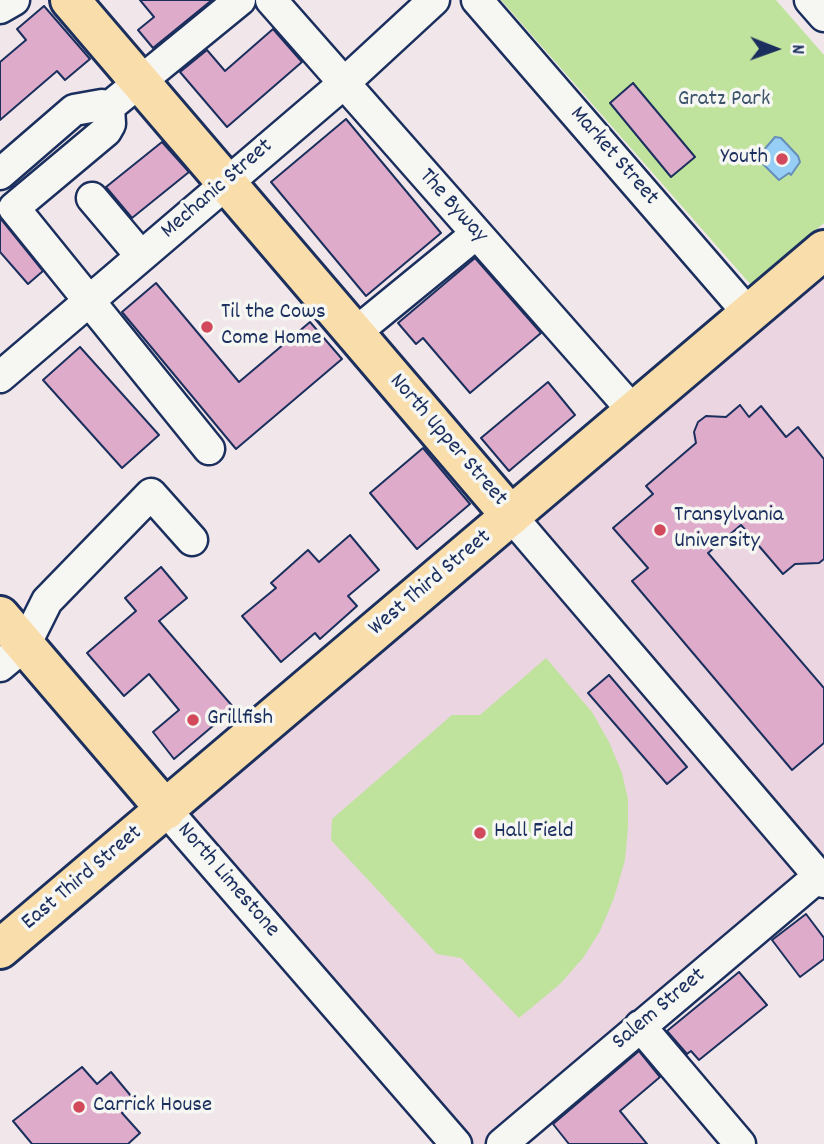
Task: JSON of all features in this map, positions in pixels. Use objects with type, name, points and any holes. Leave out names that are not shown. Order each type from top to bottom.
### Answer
[{"type":"main road","name":"North Upper Street","points":[[70,0],[512,516]]},
{"type":"main road","name":"West Third Street","points":[[166,810],[824,250]]},
{"type":"main road","name":"North Limestone","points":[[0,616],[13,656],[166,810]]},
{"type":"main road","name":"East Third Street","points":[[0,949],[166,810]]},
{"type":"street","points":[[0,8],[14,0]]},
{"type":"street","points":[[108,107],[240,0]]},
{"type":"street","name":"The Byway","points":[[271,0],[634,412]]},
{"type":"street","name":"Mechanic Street","points":[[0,377],[343,83],[434,0]]},
{"type":"street","name":"Market Street","points":[[477,0],[749,314]]},
{"type":"street","points":[[810,0],[824,16]]},
{"type":"street","points":[[0,174],[74,110],[102,105],[108,107]]},
{"type":"street","points":[[108,107],[110,124],[106,131],[7,200],[209,449]]},
{"type":"street","points":[[92,198],[141,256]]},
{"type":"street","points":[[355,332],[476,234]]},
{"type":"street","points":[[13,656],[47,601],[151,494],[192,540]]},
{"type":"street","name":"North Upper Street","points":[[512,516],[822,879]]},
{"type":"street","name":"North Limestone","points":[[166,810],[456,1144]]},
{"type":"street","name":"Salem Street","points":[[502,1144],[640,1026],[822,879]]},
{"type":"street","points":[[640,1026],[740,1144]]},
{"type":"shaded area","name":"Transylvania University","points":[[824,250],[824,876],[499,1144],[456,1144],[166,810]]},
{"type":"green space","name":"Gratz Park","points":[[501,0],[776,0],[824,55],[824,223],[751,285]]},
{"type":"green space","name":"Hall Field","points":[[546,658],[592,712],[609,742],[622,773],[628,799],[628,827],[625,860],[614,898],[600,931],[583,958],[560,984],[519,1018],[461,958],[437,954],[331,840],[332,819],[452,715],[480,715]]},
{"type":"water","points":[[775,137],[781,138],[798,156],[800,162],[791,175],[789,173],[779,180],[757,158]]},
{"type":"building","points":[[140,0],[212,0],[153,48],[138,30],[154,17]]},
{"type":"building","points":[[44,6],[90,59],[65,80],[57,71],[0,120],[0,62],[26,40],[17,29]]},
{"type":"building","points":[[273,29],[302,62],[227,127],[180,72],[207,50],[225,71]]},
{"type":"building","points":[[633,83],[695,157],[671,177],[610,103]]},
{"type":"building","points":[[346,119],[441,233],[366,296],[271,182]]},
{"type":"building","points":[[162,142],[189,172],[132,218],[106,187]]},
{"type":"building","points":[[0,218],[43,271],[28,284],[0,252]]},
{"type":"building","points":[[475,258],[541,333],[470,393],[423,338],[416,344],[398,323]]},
{"type":"building","points":[[156,283],[239,382],[310,322],[342,359],[236,449],[122,312]]},
{"type":"building","points":[[80,347],[159,435],[122,468],[43,380]]},
{"type":"building","points":[[548,382],[575,415],[509,471],[481,438]]},
{"type":"building","points":[[740,405],[749,417],[761,406],[786,437],[798,427],[824,459],[824,559],[819,563],[795,564],[783,574],[741,525],[708,553],[824,688],[824,743],[792,770],[632,581],[648,568],[613,528],[653,494],[646,486],[696,443],[694,432],[698,422],[706,416],[726,417]]},
{"type":"building","points":[[423,448],[470,504],[417,549],[370,493]]},
{"type":"building","points":[[350,535],[379,570],[348,596],[357,606],[320,639],[315,633],[281,662],[242,616],[276,588],[271,583],[308,550],[319,562]]},
{"type":"building","points":[[161,567],[187,598],[159,621],[234,708],[174,759],[153,732],[179,710],[149,674],[124,696],[87,653],[136,611],[125,598]]},
{"type":"building","points":[[609,675],[687,767],[667,784],[588,693]]},
{"type":"building","points":[[806,914],[824,938],[824,959],[800,977],[772,940]]},
{"type":"building","points":[[739,972],[767,1005],[699,1060],[691,1051],[687,1054],[667,1031]]},
{"type":"building","points":[[639,1051],[660,1077],[620,1111],[647,1144],[569,1144],[553,1124]]},
{"type":"building","name":"Carrick House","points":[[82,1067],[97,1084],[111,1072],[136,1102],[122,1113],[140,1133],[128,1144],[32,1144],[13,1121]]},
{"type":"place","name":"Youth","points":[[782,159]]},
{"type":"place","name":"Til the Cows Come Home","points":[[207,327]]},
{"type":"place","name":"Transylvania University","points":[[660,530]]},
{"type":"place","name":"Grillfish","points":[[193,720]]},
{"type":"place","name":"Hall Field","points":[[480,833]]},
{"type":"place","name":"Carrick House","points":[[79,1107]]}]
